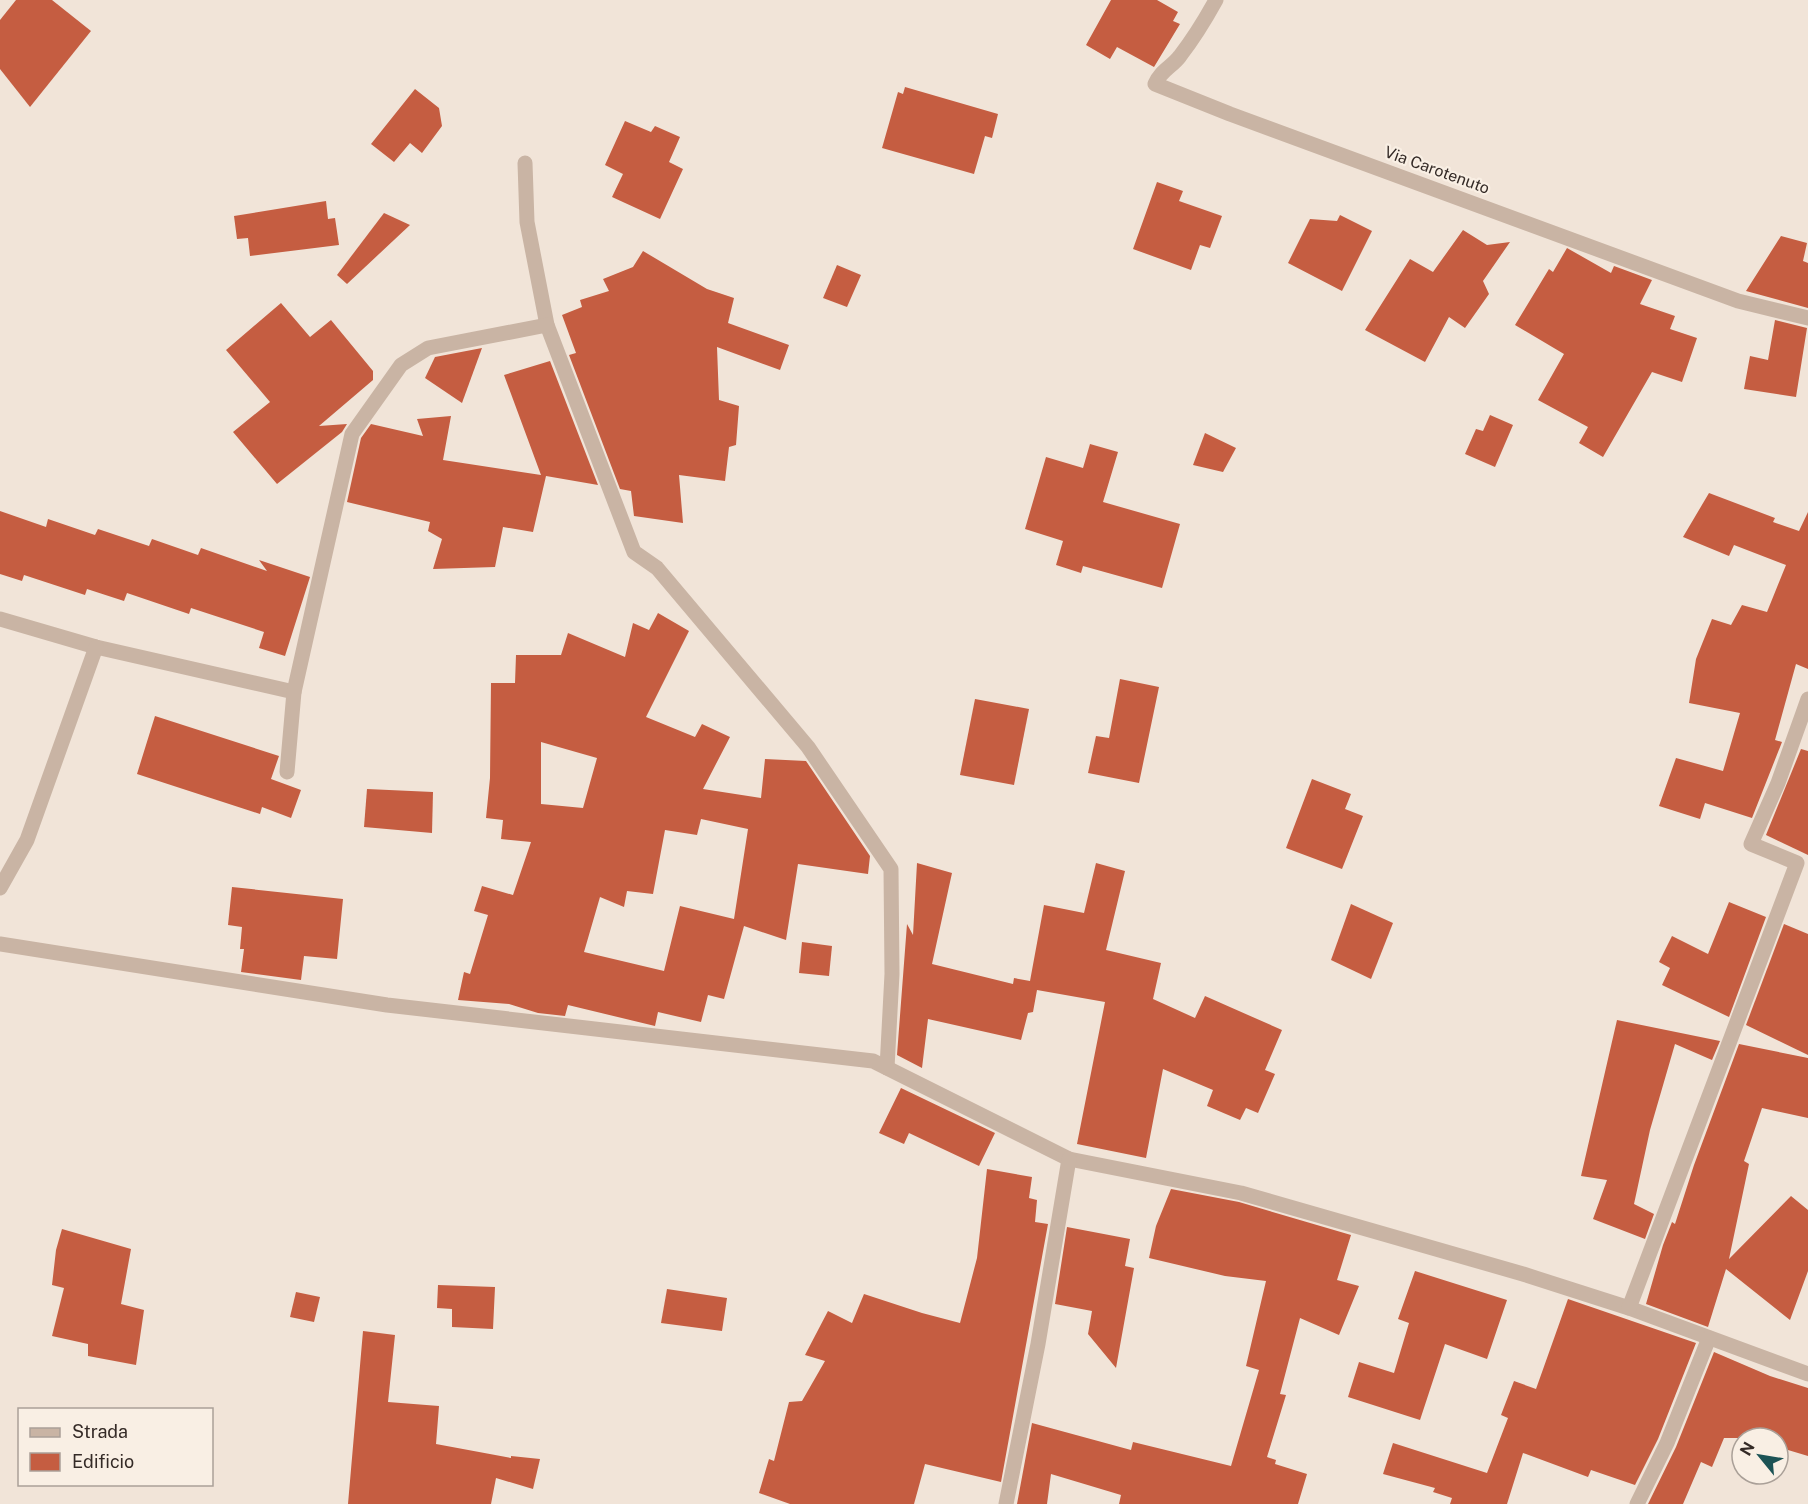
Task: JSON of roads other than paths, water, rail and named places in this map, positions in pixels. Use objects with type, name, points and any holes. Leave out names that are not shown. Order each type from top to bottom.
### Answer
[{"type":"street","name":"Via Carotenuto","points":[[1216,0],[1198,32],[1178,59],[1159,74],[1155,84],[1230,114],[1737,301],[1808,318]]},
{"type":"street","points":[[525,163],[527,222],[547,325],[634,552],[657,568],[808,747],[891,868],[892,974],[886,1068]]},
{"type":"street","points":[[287,772],[294,692],[352,434],[401,365],[428,348],[547,325]]},
{"type":"street","points":[[0,619],[96,646],[294,692]]},
{"type":"street","points":[[0,888],[27,840],[96,646]]},
{"type":"street","points":[[1629,1308],[1797,863],[1751,844],[1778,783],[1808,699]]},
{"type":"street","points":[[0,944],[387,1005],[873,1061],[1069,1159],[1241,1193],[1523,1274],[1629,1308],[1808,1374]]},
{"type":"street","points":[[1006,1504],[1036,1355],[1069,1159]]},
{"type":"street","points":[[1637,1504],[1667,1443],[1709,1338]]}]
